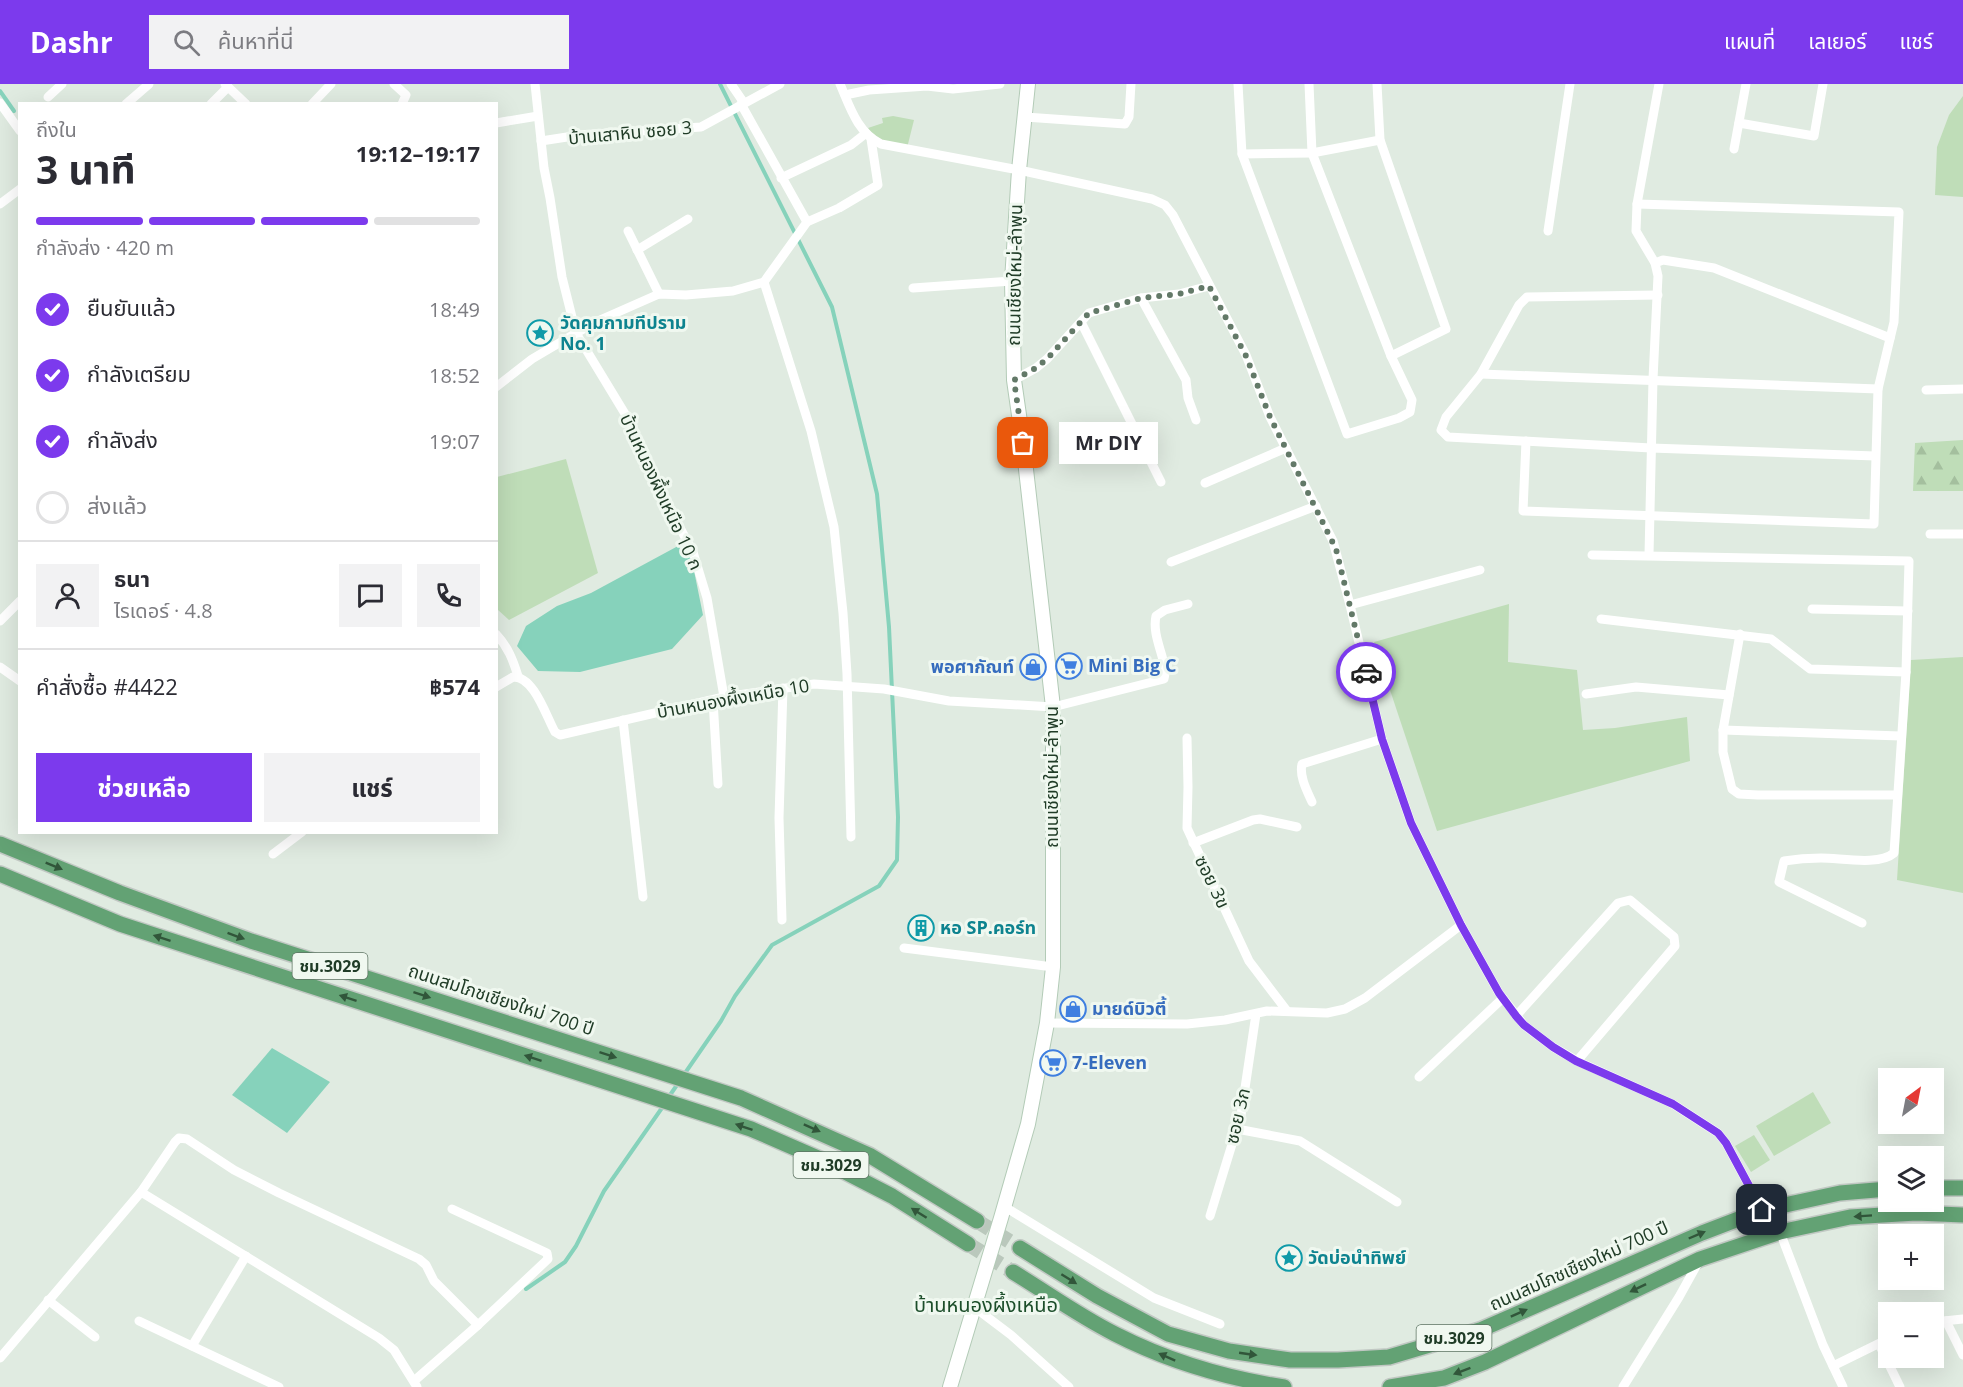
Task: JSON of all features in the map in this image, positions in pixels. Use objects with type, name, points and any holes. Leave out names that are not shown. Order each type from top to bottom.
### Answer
[{"type":"main road","name":"ถนนเชียงใหม่-ลำพูน","points":[[950,1387],[1028,1124],[1047,1023],[1053,967],[1053,706],[1014,380],[1012,281],[1019,170],[1028,84]]},
{"type":"main road","name":"ถนนสมโภชเชียงใหม่ 700 ปี","points":[[0,844],[120,893],[251,941],[741,1098],[869,1155],[977,1221]]},
{"type":"main road","name":"ชม.3029","points":[[0,874],[120,924],[751,1129],[820,1159],[892,1196],[968,1244]]},
{"type":"main road","points":[[1944,1188],[1963,1188]]},
{"type":"main road","name":"ถนนสมโภชเชียงใหม่ 700 ปี","points":[[1020,1248],[1097,1296],[1168,1334],[1228,1351],[1290,1360],[1389,1357],[1480,1330],[1702,1233],[1762,1210],[1840,1193],[1878,1191]]},
{"type":"main road","name":"ชม.3029","points":[[1390,1387],[1444,1378],[1485,1362],[1700,1259],[1780,1232],[1850,1217],[1916,1213],[1963,1215]]},
{"type":"main road","points":[[1012,1272],[1114,1333],[1188,1366],[1252,1382],[1284,1387]]},
{"type":"street","points":[[48,97],[62,84]]},
{"type":"street","points":[[128,102],[149,84]]},
{"type":"street","points":[[314,102],[331,84]]},
{"type":"street","points":[[394,84],[406,95],[403,102]]},
{"type":"street","name":"บ้านหนองผึ้งเหนือ 10 ก","points":[[535,84],[544,168],[562,277],[576,333],[630,422],[658,487],[693,552],[707,598],[724,698]]},
{"type":"street","points":[[731,84],[807,222]]},
{"type":"street","name":"บ้านเสาหิน ซอย 3","points":[[541,141],[580,135],[701,127],[780,84]]},
{"type":"street","points":[[498,385],[532,359],[576,333],[659,294],[686,295],[733,291],[764,282],[807,222],[839,208],[878,185],[868,136],[840,84]]},
{"type":"street","points":[[845,95],[909,86],[953,89],[1000,84]]},
{"type":"street","points":[[1025,117],[1125,124],[1129,117],[1131,84]]},
{"type":"street","points":[[1238,84],[1242,154],[1347,434],[1410,412],[1412,400],[1391,356],[1312,153],[1309,84]]},
{"type":"street","points":[[1377,84],[1380,140],[1446,329],[1391,356]]},
{"type":"street","points":[[1548,231],[1570,84]]},
{"type":"street","points":[[1649,555],[1658,276],[1655,263],[1636,231],[1637,204],[1659,84]]},
{"type":"street","points":[[1734,149],[1746,84]]},
{"type":"street","points":[[1739,123],[1814,136],[1823,84]]},
{"type":"street","points":[[213,102],[226,85],[244,102]]},
{"type":"street","points":[[0,103],[18,128]]},
{"type":"street","points":[[498,123],[538,116]]},
{"type":"street","points":[[782,178],[868,136]]},
{"type":"street","points":[[868,136],[894,147],[1019,170],[1152,199],[1165,205],[1173,215],[1246,356],[1270,417],[1336,549],[1382,739],[1411,823],[1461,925],[1503,998],[1524,1025],[1553,1047],[1576,1061],[1673,1104],[1718,1133],[1726,1143],[1762,1210]]},
{"type":"street","points":[[1242,154],[1312,153],[1380,140]]},
{"type":"street","points":[[0,204],[18,190]]},
{"type":"street","points":[[1526,441],[1523,511],[1874,524],[1878,389],[1894,322],[1899,212],[1637,204]]},
{"type":"street","points":[[637,250],[688,219]]},
{"type":"street","points":[[628,231],[659,294]]},
{"type":"street","points":[[1655,263],[1663,260],[1714,268],[1890,338]]},
{"type":"street","points":[[913,288],[1012,281]]},
{"type":"street","points":[[764,282],[811,431],[834,527],[843,613],[847,685],[851,837]]},
{"type":"street","points":[[1014,380],[1047,359],[1089,313],[1141,298],[1179,294],[1209,286]]},
{"type":"street","points":[[1658,295],[1527,297],[1519,305],[1480,374],[1446,417],[1442,429],[1448,437],[1652,448],[1875,456]]},
{"type":"street","points":[[1141,298],[1186,380],[1188,398],[1196,420]]},
{"type":"street","points":[[1081,322],[1161,482]]},
{"type":"street","points":[[1480,374],[1878,389]]},
{"type":"street","points":[[1926,390],[1963,389]]},
{"type":"street","points":[[1205,483],[1286,448]]},
{"type":"street","points":[[1171,562],[1316,507]]},
{"type":"street","points":[[1930,534],[1963,534]]},
{"type":"street","points":[[1592,555],[1909,561],[1906,672],[1894,853],[1890,857],[1879,860],[1820,858],[1784,861],[1779,882],[1862,923]]},
{"type":"street","points":[[1350,605],[1480,570]]},
{"type":"street","points":[[0,621],[18,603]]},
{"type":"street","name":"บ้านหนองผึ้งเหนือ 10","points":[[518,676],[531,686],[558,735],[713,700],[814,684],[884,689],[949,701],[1053,706],[1164,679],[1166,672],[1155,634],[1156,616],[1165,610],[1188,604]]},
{"type":"street","points":[[1812,609],[1908,611]]},
{"type":"street","points":[[1601,618],[1771,639],[1810,669],[1906,672]]},
{"type":"street","points":[[1740,634],[1723,730],[1723,752],[1732,789],[1739,794],[1897,795]]},
{"type":"street","points":[[498,636],[505,643],[513,658],[518,676],[498,686]]},
{"type":"street","points":[[0,668],[18,680]]},
{"type":"street","points":[[1586,694],[1636,687],[1729,695]]},
{"type":"street","points":[[782,920],[779,819],[783,688]]},
{"type":"street","points":[[713,700],[717,784]]},
{"type":"street","points":[[623,720],[643,897]]},
{"type":"street","points":[[1723,730],[1900,736]]},
{"type":"street","name":"ซอย 3ข","points":[[1187,738],[1187,828],[1249,962],[1287,1011]]},
{"type":"street","points":[[1312,802],[1300,769],[1302,764],[1382,739]]},
{"type":"street","points":[[1193,843],[1253,820],[1260,819],[1297,827]]},
{"type":"street","points":[[273,854],[299,834]]},
{"type":"street","points":[[1516,1016],[1618,903],[1630,900],[1674,937],[1675,946],[1576,1061]]},
{"type":"street","points":[[1047,1023],[1187,1024],[1225,1020],[1267,1011],[1327,1013],[1345,1009],[1365,998],[1461,925]]},
{"type":"street","points":[[904,948],[1053,967]]},
{"type":"street","points":[[1419,1077],[1503,998]]},
{"type":"street","name":"ซอย 3ก","points":[[1210,1216],[1241,1115],[1256,1014]]},
{"type":"street","points":[[1237,1130],[1300,1142],[1397,1202]]},
{"type":"street","points":[[0,1358],[141,1192],[179,1138],[187,1138],[234,1170],[279,1193],[419,1259],[426,1266],[434,1281],[478,1325]]},
{"type":"street","points":[[141,1192],[379,1338],[394,1350],[415,1384],[548,1259],[547,1253],[452,1209]]},
{"type":"street","points":[[1005,1207],[1154,1299],[1220,1324]]},
{"type":"street","points":[[1780,1232],[1822,1345],[1843,1387]]},
{"type":"street","points":[[192,1346],[246,1256]]},
{"type":"street","points":[[1623,1387],[1700,1259]]},
{"type":"street","points":[[48,1300],[95,1337]]},
{"type":"street","points":[[974,1307],[1027,1348],[1069,1387]]},
{"type":"street","points":[[1963,1319],[1946,1321],[1963,1355]]},
{"type":"street","points":[[139,1321],[279,1387]]},
{"type":"street","points":[[1833,1366],[1878,1344]]},
{"type":"street","points":[[1891,1368],[1900,1387]]},
{"type":"green space","points":[[1963,96],[1963,197],[1935,195],[1937,147],[1949,115]]},
{"type":"green space","points":[[893,116],[914,120],[907,148],[879,145],[868,128],[883,123],[882,118]]},
{"type":"green space","points":[[1963,440],[1963,491],[1913,491],[1915,443]]},
{"type":"green space","points":[[566,459],[598,573],[509,620],[498,610],[498,477]]},
{"type":"green space","points":[[1509,604],[1508,662],[1577,670],[1583,730],[1615,728],[1687,717],[1690,761],[1437,831],[1374,642]]},
{"type":"green space","points":[[1963,657],[1963,893],[1897,880],[1911,660]]},
{"type":"green space","points":[[1813,1092],[1831,1123],[1774,1156],[1756,1126]]},
{"type":"green space","points":[[1754,1135],[1770,1160],[1751,1172],[1735,1146]]},
{"type":"shaded area","points":[[678,546],[691,556],[703,615],[672,649],[580,672],[538,671],[517,646],[526,626],[557,606],[591,593]]},
{"type":"shaded area","points":[[272,1048],[330,1082],[287,1133],[232,1095]]},
{"type":"waterway","points":[[683,1076],[721,1021],[735,996],[772,945],[879,886],[897,860],[898,817],[889,627],[877,494],[832,307],[720,84]]},
{"type":"waterway","points":[[0,91],[14,111]]},
{"type":"waterway","points":[[668,1098],[679,1082]]},
{"type":"waterway","points":[[526,1289],[565,1262],[576,1246],[604,1191],[664,1105]]},
{"type":"tunnel","points":[[977,1221],[1020,1248]]},
{"type":"tunnel","points":[[968,1244],[1013,1272]]},
{"type":"way so far","points":[[1023,443],[1014,380],[1047,359],[1089,313],[1141,298],[1179,294],[1209,286],[1246,356],[1270,417],[1336,549],[1366,672]]},
{"type":"place","name":"วัดคุมกามทีปราม No. 1","points":[[540,333]]},
{"type":"place","name":"Mr DIY","points":[[1023,443]]},
{"type":"place","name":"Mini Big C","points":[[1069,666]]},
{"type":"place","name":"พอศากัณท์","points":[[1033,667]]},
{"type":"place","name":"หอ SP.คอร์ท","points":[[921,928]]},
{"type":"place","name":"มายด์บิวตี้","points":[[1073,1009]]},
{"type":"place","name":"7-Eleven","points":[[1053,1063]]},
{"type":"place","name":"วัดบ่อนำทิพย์","points":[[1289,1258]]},
{"type":"district","name":"บ้านหนองผึ้งเหนือ","points":[[986,1305]]},
{"type":"route","points":[[1366,672],[1382,739],[1411,823],[1461,925],[1499,993],[1524,1025],[1553,1047],[1576,1061],[1673,1104],[1718,1133],[1726,1143],[1762,1210]]}]
